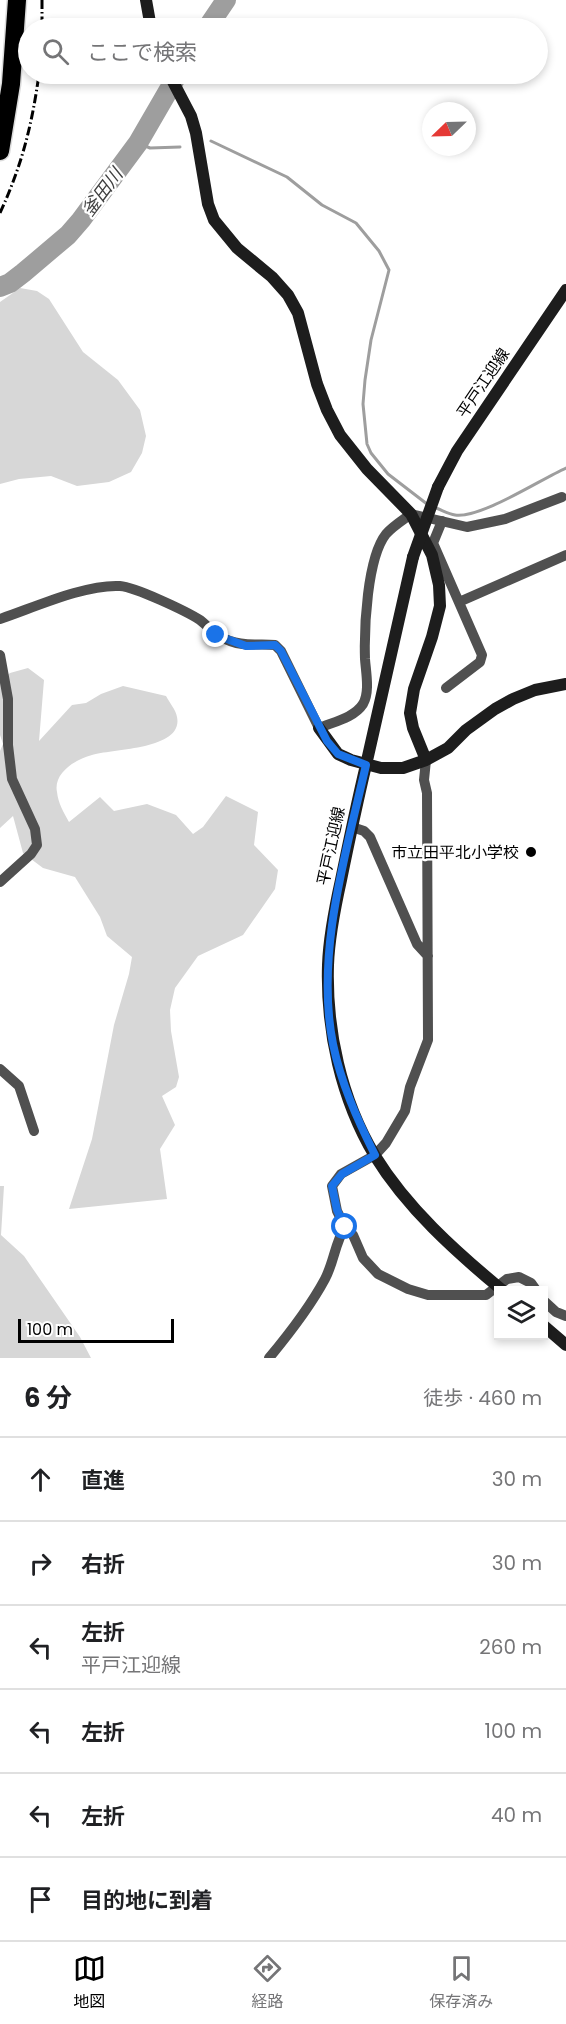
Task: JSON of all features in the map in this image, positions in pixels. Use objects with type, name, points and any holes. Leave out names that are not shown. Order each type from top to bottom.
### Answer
[{"type":"highway","points":[[0,151],[11,84],[17,0]]},
{"type":"main road","points":[[146,0],[149,18]]},
{"type":"main road","points":[[174,84],[191,116],[196,133],[208,204],[214,220],[237,248],[272,277],[288,295],[304,330],[317,384],[340,435],[367,469],[411,514],[432,555],[439,585],[440,606],[414,689],[410,713],[412,728],[426,760]]},
{"type":"main road","name":"平戸江迎線","points":[[497,1286],[423,1217],[397,1189],[375,1155],[355,1116],[333,1043],[328,964],[333,922],[352,828],[413,557],[438,487],[468,434],[566,290]]},
{"type":"main road","points":[[319,728],[338,754],[366,765],[403,768],[426,760],[448,747],[466,730],[495,709],[535,690],[566,684]]},
{"type":"main road","points":[[548,1330],[566,1344]]},
{"type":"street","points":[[0,619],[87,590],[121,586],[140,592],[183,611],[200,621],[216,635],[230,641],[246,646],[275,645],[281,651],[319,728],[351,715],[363,705],[367,693],[364,639],[374,560],[386,535],[411,514],[467,527],[505,519],[562,497]]},
{"type":"street","points":[[442,521],[433,543],[482,655],[480,662],[446,688]]},
{"type":"street","points":[[459,602],[566,555]]},
{"type":"street","points":[[0,655],[8,699],[8,745],[12,779],[36,829],[37,845],[31,854],[0,882]]},
{"type":"street","points":[[426,760],[424,780],[428,793],[428,1040],[410,1087],[405,1111],[386,1143],[375,1155],[342,1174],[332,1186],[337,1210],[345,1227],[353,1235],[363,1258],[378,1274],[408,1290],[428,1295],[486,1295],[494,1291]]},
{"type":"street","points":[[352,828],[364,831],[370,837],[417,944],[428,956]]},
{"type":"street","points":[[0,1069],[19,1086],[34,1131]]},
{"type":"street","points":[[269,1358],[288,1335],[324,1280],[333,1261],[339,1237],[345,1227]]},
{"type":"street","points":[[501,1286],[507,1279],[519,1277],[533,1286]]},
{"type":"street","points":[[548,1305],[566,1316]]},
{"type":"shaded area","points":[[20,288],[37,291],[49,299],[83,352],[118,380],[140,410],[146,436],[142,453],[131,472],[109,482],[77,486],[51,476],[19,479],[0,484],[0,302]]},
{"type":"shaded area","points":[[28,668],[44,680],[39,741],[72,705],[86,703],[101,694],[123,686],[166,696],[177,717],[176,728],[169,736],[158,742],[92,755],[67,768],[59,779],[57,792],[69,822],[100,797],[114,811],[147,804],[176,815],[193,834],[203,827],[226,796],[258,812],[254,845],[278,870],[275,889],[243,935],[198,956],[175,988],[170,1010],[171,1031],[179,1077],[176,1087],[162,1096],[175,1125],[160,1149],[167,1199],[69,1209],[92,1139],[114,1025],[132,957],[107,936],[100,917],[75,877],[43,868],[23,853],[13,816],[0,828],[0,751],[3,744],[0,735],[0,681],[10,673]]},
{"type":"shaded area","points":[[0,1186],[4,1186],[1,1235],[24,1256],[80,1337],[91,1358],[0,1358]]},
{"type":"waterway","name":"釜田川","points":[[214,18],[226,0]]},
{"type":"waterway","name":"釜田川","points":[[0,287],[23,273],[68,235],[81,220],[138,143],[172,84]]},
{"type":"waterway","points":[[211,141],[287,177],[322,205],[356,223],[379,251],[389,270],[371,340],[365,380],[363,404],[367,444],[371,453],[388,474],[427,504]]},
{"type":"waterway","points":[[138,143],[150,148],[180,147]]},
{"type":"waterway","points":[[433,507],[450,514],[466,515],[495,505],[566,468]]},
{"type":"railway","points":[[42,0],[42,18]]},
{"type":"railway","points":[[0,213],[25,145],[37,84]]},
{"type":"place","name":"市立田平北小学校","points":[[531,852]]},
{"type":"route","points":[[216,635],[246,646],[275,645],[281,651],[327,741],[338,754],[366,765],[334,912],[328,964],[333,1043],[355,1116],[375,1155],[342,1174],[332,1186],[337,1210],[345,1227]]}]
